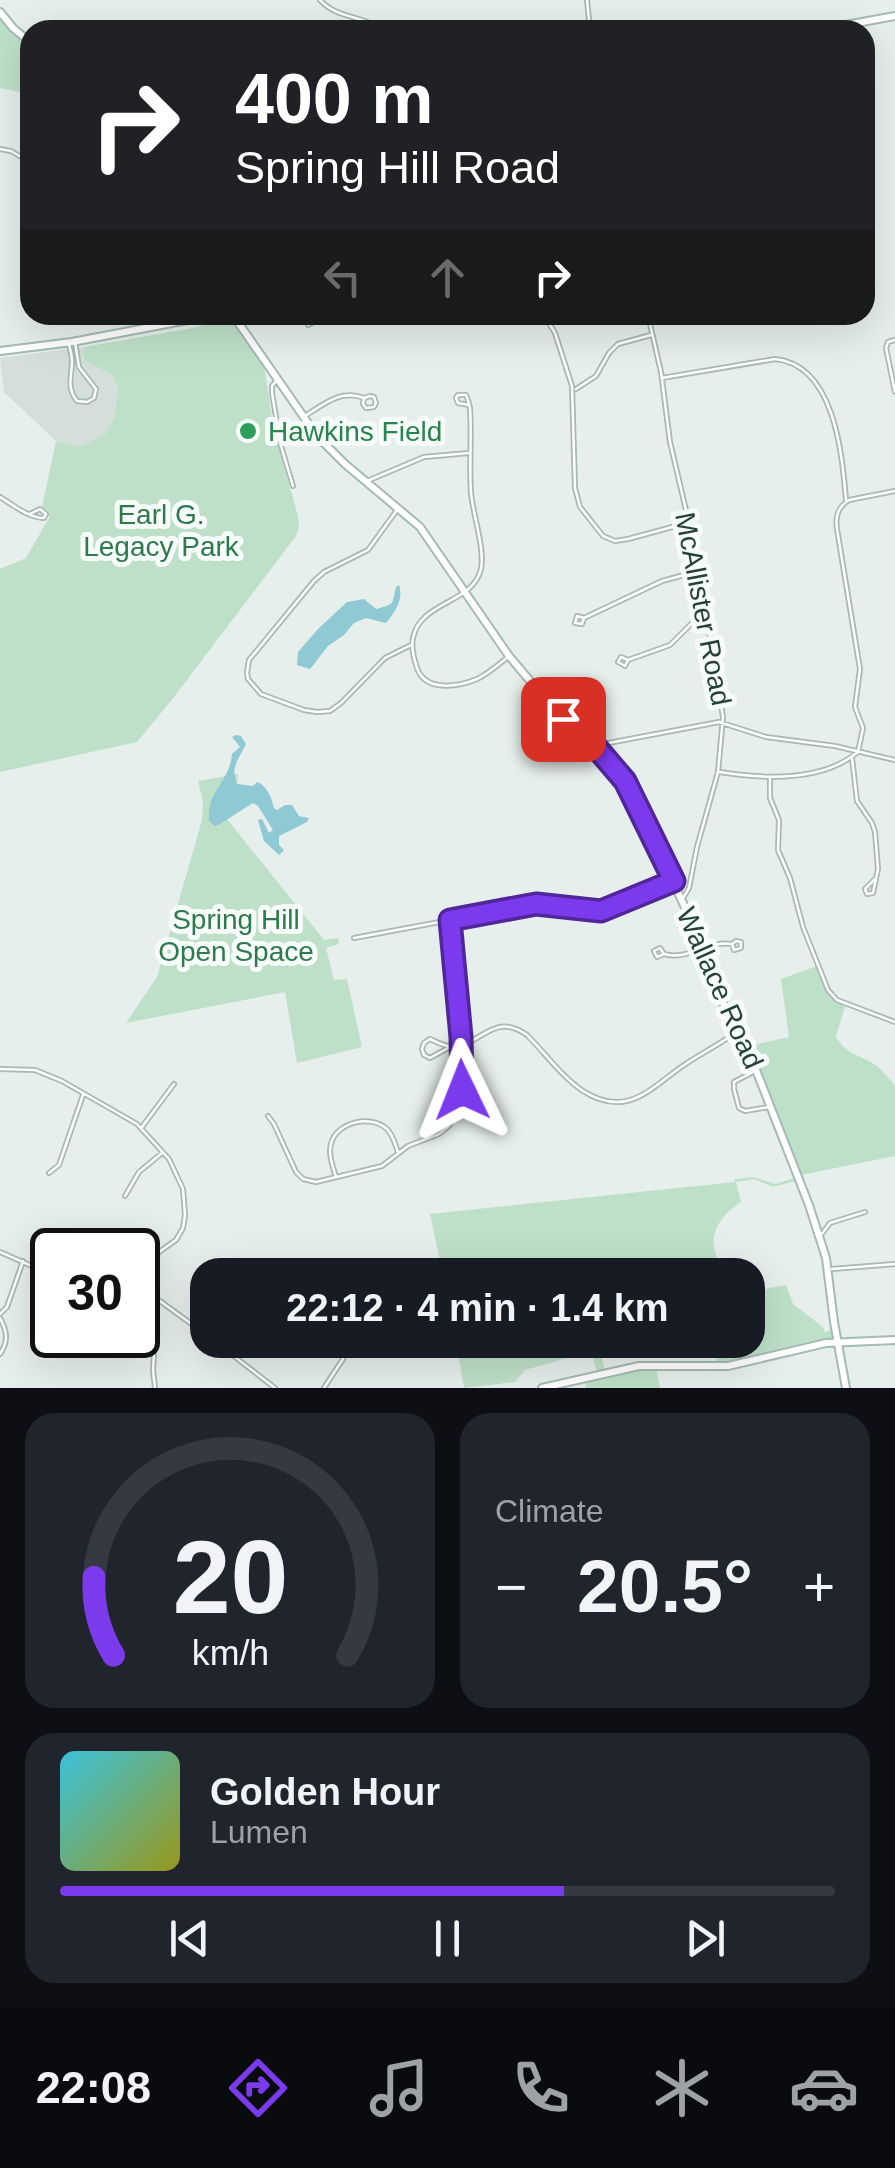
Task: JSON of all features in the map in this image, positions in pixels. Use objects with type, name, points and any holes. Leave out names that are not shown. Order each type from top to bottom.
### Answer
[{"type":"street","points":[[320,0],[334,12],[364,20]]},
{"type":"street","points":[[0,12],[20,33]]},
{"type":"street","points":[[0,351],[161,325]]},
{"type":"street","name":"Wallace Road","points":[[239,325],[323,444],[427,534],[510,656],[553,709],[595,746],[629,787],[756,1070],[820,1236],[846,1388]]},
{"type":"street","points":[[550,325],[573,390],[575,495],[580,507],[598,531],[608,539],[621,541],[688,522]]},
{"type":"street","name":"McAllister Road","points":[[650,325],[670,442],[700,571],[724,723],[718,772],[689,888],[682,900]]},
{"type":"street","points":[[573,390],[596,376],[618,344],[652,335]]},
{"type":"street","points":[[895,340],[888,342],[886,348],[895,392]]},
{"type":"street","points":[[72,342],[79,367],[96,389],[89,402],[77,401],[71,392],[72,342]]},
{"type":"street","points":[[662,378],[776,359],[800,367],[831,408],[846,502]]},
{"type":"street","points":[[278,379],[272,393],[293,486]]},
{"type":"street","points":[[303,416],[344,394],[364,398]]},
{"type":"street","points":[[469,406],[471,494],[481,568],[464,592],[425,616],[412,645],[422,678],[439,685],[478,678],[510,656]]},
{"type":"street","points":[[366,482],[424,457],[470,453]]},
{"type":"street","points":[[718,772],[770,777],[818,771],[858,752],[863,728],[855,704],[860,670],[836,524],[838,512],[846,502],[895,491]]},
{"type":"street","points":[[0,498],[30,514]]},
{"type":"street","points":[[398,508],[368,550],[314,580],[252,654],[247,672],[251,685],[267,697],[324,712],[336,708],[384,658],[412,645]]},
{"type":"street","points":[[584,618],[662,581],[700,571]]},
{"type":"street","points":[[628,660],[667,646],[693,622],[706,618]]},
{"type":"street","points":[[595,746],[724,723],[766,737],[895,760]]},
{"type":"street","points":[[852,757],[857,801],[875,829],[876,878]]},
{"type":"street","points":[[770,777],[770,798],[779,820],[778,850],[828,990],[838,1000],[895,1022]]},
{"type":"street","points":[[354,938],[536,904],[601,911],[674,881]]},
{"type":"street","points":[[268,1116],[298,1174],[316,1182],[376,1169],[414,1143],[438,1134],[452,1121],[462,1090],[450,920]]},
{"type":"street","points":[[664,954],[680,956],[716,943],[732,944]]},
{"type":"street","points":[[450,1047],[430,1039],[422,1049],[430,1058],[496,1027],[516,1028],[582,1090],[623,1102],[648,1094],[737,1032]]},
{"type":"street","points":[[728,1038],[742,1041]]},
{"type":"street","points":[[0,1069],[44,1073],[142,1128],[176,1171],[185,1202],[184,1222],[176,1240],[160,1252]]},
{"type":"street","points":[[756,1070],[734,1082],[739,1108],[744,1111],[770,1106]]},
{"type":"street","points":[[142,1128],[174,1084]]},
{"type":"street","points":[[49,1173],[59,1164],[84,1093]]},
{"type":"street","points":[[336,1178],[330,1145],[346,1126],[378,1124],[390,1134],[399,1153]]},
{"type":"street","points":[[125,1196],[138,1172],[163,1152]]},
{"type":"street","points":[[820,1236],[830,1223],[865,1212]]},
{"type":"street","points":[[0,1252],[30,1265]]},
{"type":"street","points":[[0,1354],[6,1336],[0,1316],[23,1262]]},
{"type":"street","points":[[828,1270],[895,1264]]},
{"type":"street","points":[[160,1301],[190,1323]]},
{"type":"street","points":[[542,1388],[631,1368],[728,1366],[821,1344],[895,1340]]},
{"type":"street","points":[[154,1358],[155,1388]]},
{"type":"street","points":[[237,1358],[275,1388]]},
{"type":"street","points":[[324,1388],[343,1358]]},
{"type":"shaded area","points":[[84,347],[85,360],[112,375],[118,387],[114,419],[103,436],[81,447],[56,441],[4,392],[0,358]]},
{"type":"green space","points":[[0,19],[20,38],[20,92],[0,88]]},
{"type":"green space","name":"Earl G. Legacy Park","points":[[235,325],[264,365],[274,431],[298,516],[296,536],[137,742],[0,772],[0,569],[26,558],[49,518],[42,507],[56,441],[81,447],[104,435],[114,419],[118,387],[112,375],[84,360],[84,347],[193,328]]},
{"type":"green space","name":"Spring Hill Open Space","points":[[238,774],[236,799],[223,814],[324,940],[338,938],[339,944],[326,948],[334,980],[347,979],[362,1047],[297,1063],[285,992],[126,1023],[157,977],[202,820],[198,781]]},
{"type":"green space","points":[[817,966],[830,997],[845,1007],[836,1036],[840,1043],[877,1066],[895,1086],[895,1156],[801,1175],[748,1046],[789,1037],[781,979]]},
{"type":"green space","points":[[754,1177],[775,1184],[795,1178],[796,1181],[773,1187],[754,1179],[736,1182],[741,1202],[716,1229],[718,1258],[439,1258],[430,1214],[735,1182]]},
{"type":"green space","points":[[786,1285],[793,1304],[823,1327],[825,1333],[833,1328],[835,1341],[765,1356],[765,1290]]},
{"type":"green space","points":[[459,1358],[566,1358],[525,1370],[515,1382],[464,1388]]},
{"type":"green space","points":[[593,1358],[602,1358],[605,1373],[597,1373]]},
{"type":"green space","points":[[717,1358],[758,1358],[731,1364],[716,1365]]},
{"type":"green space","points":[[656,1368],[660,1388],[586,1388],[585,1381]]},
{"type":"water","points":[[399,585],[399,600],[386,623],[366,618],[354,623],[310,669],[297,665],[298,652],[347,602],[364,599],[376,609],[387,606]]},
{"type":"water","points":[[236,735],[246,744],[235,768],[237,784],[253,786],[257,782],[268,793],[274,808],[292,805],[299,816],[309,818],[279,836],[279,845],[284,850],[279,855],[264,841],[258,820],[262,819],[269,833],[273,830],[253,803],[220,824],[215,826],[209,821],[211,802],[232,754],[240,747],[232,737]]},
{"type":"place","name":"Hawkins Field","points":[[248,431]]},
{"type":"route","points":[[462,1090],[450,920],[536,904],[601,911],[674,881],[625,781],[595,746],[563,719]]}]
